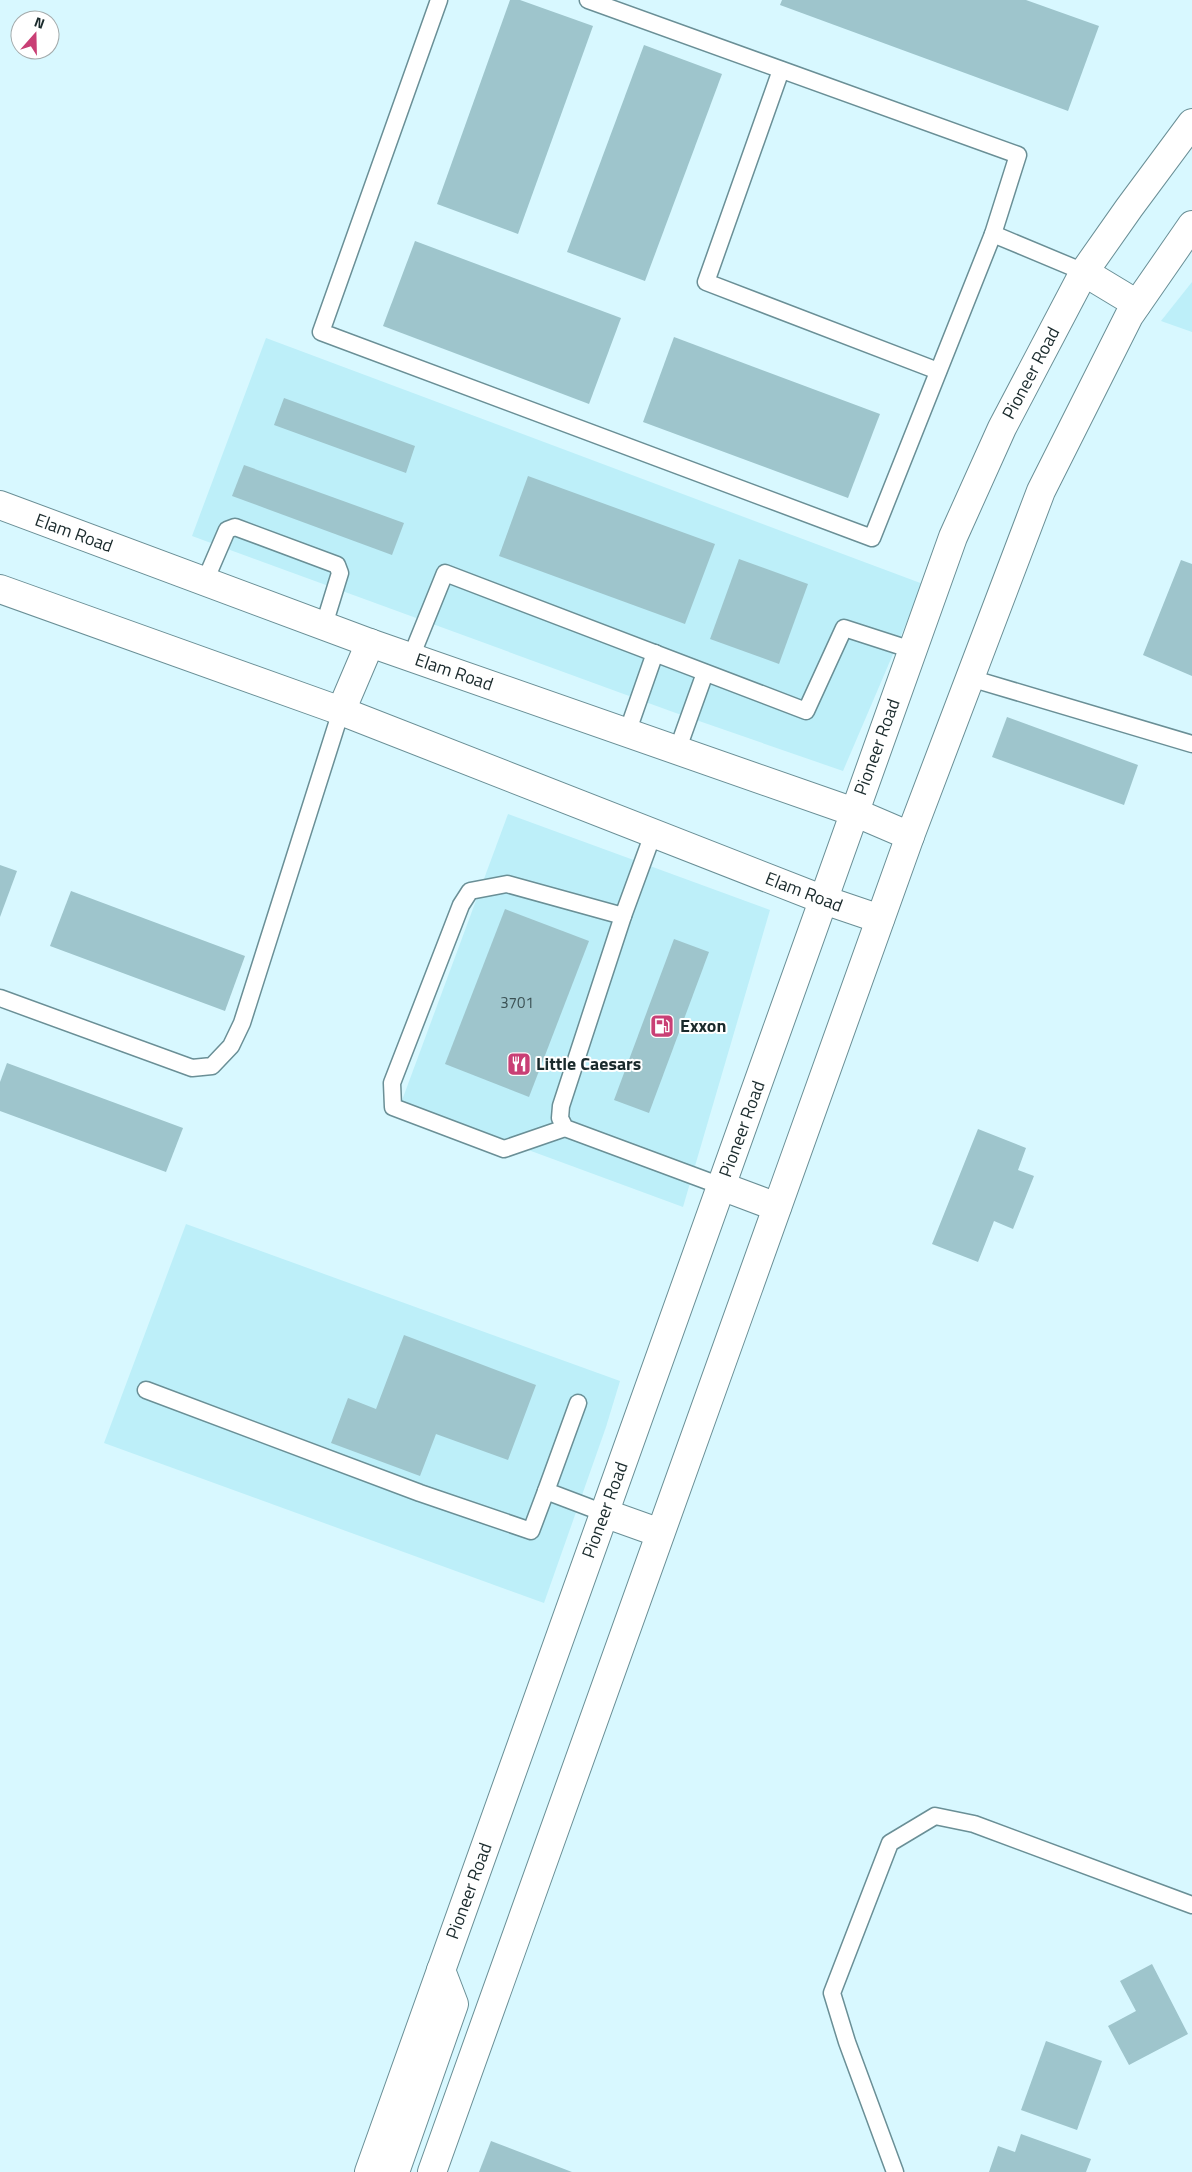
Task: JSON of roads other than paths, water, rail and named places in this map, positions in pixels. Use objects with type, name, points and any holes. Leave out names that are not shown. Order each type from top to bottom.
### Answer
[{"type":"main road","name":"Pioneer Road","points":[[369,2172],[953,537],[994,446],[1084,272],[1192,123]]},
{"type":"main road","points":[[432,2172],[910,836],[1041,491],[1129,316],[1192,225]]},
{"type":"main road","points":[[1164,264],[1192,253]]},
{"type":"main road","points":[[1084,272],[1137,304]]},
{"type":"main road","name":"Elam Road","points":[[0,505],[370,643],[854,812],[910,836]]},
{"type":"main road","name":"Elam Road","points":[[0,589],[341,711],[824,900],[880,919]]},
{"type":"main road","points":[[341,711],[370,643]]},
{"type":"main road","points":[[721,1186],[776,1207]]},
{"type":"main road","points":[[604,1513],[660,1533]]},
{"type":"main road","points":[[395,2172],[454,2004],[441,1970]]},
{"type":"lane","points":[[439,0],[321,332],[872,538],[993,234],[1018,155],[588,0]]},
{"type":"lane","points":[[781,70],[706,282],[938,371]]},
{"type":"lane","points":[[993,234],[1084,272]]},
{"type":"lane","points":[[205,581],[227,530],[235,527],[337,565],[340,573],[324,625]]},
{"type":"lane","points":[[411,657],[445,573],[806,711],[844,628],[912,650]]},
{"type":"lane","points":[[627,733],[655,653]]},
{"type":"lane","points":[[677,751],[705,672]]},
{"type":"lane","points":[[970,678],[1192,744]]},
{"type":"lane","points":[[0,998],[192,1068],[212,1066],[232,1046],[242,1023],[341,711]]},
{"type":"lane","points":[[565,1128],[560,1118],[561,1106],[623,916],[653,834]]},
{"type":"lane","points":[[623,916],[507,884],[470,892],[461,905],[392,1083],[393,1108],[504,1149],[565,1128],[721,1186]]},
{"type":"lane","points":[[146,1390],[420,1493],[531,1531],[578,1404]]},
{"type":"lane","points":[[546,1491],[604,1513]]},
{"type":"lane","points":[[894,2172],[846,2042],[832,1993],[890,1843],[935,1816],[974,1824],[1192,1904]]},
{"type":"place","name":"Exxon","points":[[662,1026]]},
{"type":"place","name":"Little Caesars","points":[[519,1064]]}]
